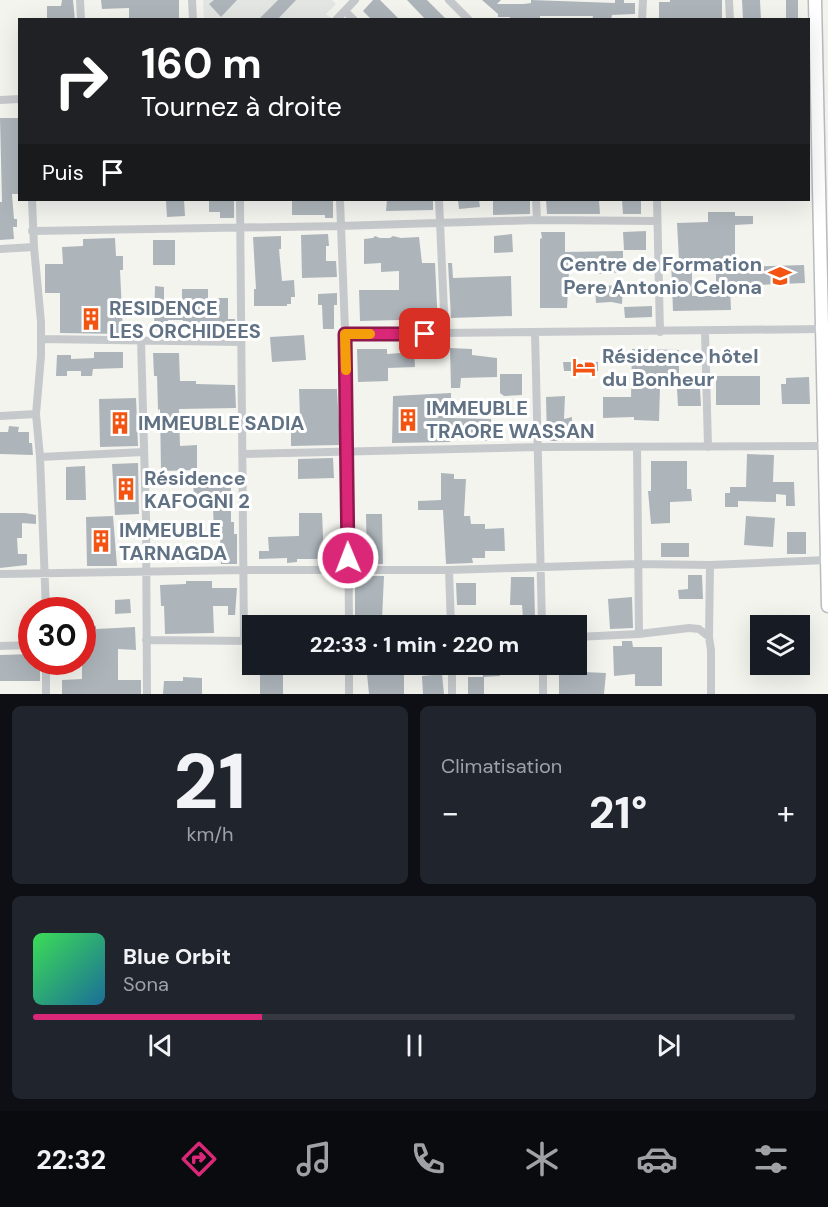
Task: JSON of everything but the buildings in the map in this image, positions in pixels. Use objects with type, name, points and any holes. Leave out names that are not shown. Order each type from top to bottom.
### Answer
[{"type":"street","points":[[80,0],[81,18]]},
{"type":"street","points":[[192,0],[193,18]]},
{"type":"street","points":[[338,18],[355,0]]},
{"type":"street","points":[[449,0],[467,18]]},
{"type":"street","points":[[642,18],[643,0]]},
{"type":"street","points":[[729,0],[730,18]]},
{"type":"street","points":[[815,0],[813,83],[823,329],[828,606]]},
{"type":"street","points":[[345,11],[352,18]]},
{"type":"street","points":[[0,99],[18,99]]},
{"type":"street","points":[[32,201],[32,231],[42,339],[36,414],[46,597]]},
{"type":"street","points":[[240,201],[244,570],[247,615]]},
{"type":"street","points":[[340,201],[345,334],[349,615]]},
{"type":"street","points":[[439,201],[445,334]]},
{"type":"street","points":[[536,201],[537,220]]},
{"type":"street","points":[[657,201],[660,332]]},
{"type":"street","points":[[32,231],[537,220],[657,221]]},
{"type":"street","points":[[0,249],[34,247]]},
{"type":"street","points":[[345,334],[823,329]]},
{"type":"street","points":[[705,331],[708,447]]},
{"type":"street","points":[[535,333],[542,615]]},
{"type":"street","points":[[42,339],[241,342]]},
{"type":"street","points":[[141,340],[147,694]]},
{"type":"street","points":[[0,416],[36,414]]},
{"type":"street","points":[[243,454],[537,447],[824,446]]},
{"type":"street","points":[[638,447],[639,634]]},
{"type":"street","points":[[40,457],[144,452]]},
{"type":"street","points":[[0,574],[244,570],[449,570],[638,564],[710,565],[826,560]]},
{"type":"street","points":[[710,565],[711,694]]},
{"type":"street","points":[[449,570],[451,615]]},
{"type":"street","points":[[587,636],[639,634],[689,628],[699,629],[709,637]]},
{"type":"street","points":[[146,640],[242,641]]},
{"type":"street","points":[[0,646],[18,645]]},
{"type":"street","points":[[46,675],[46,694]]},
{"type":"street","points":[[349,675],[349,694]]},
{"type":"street","points":[[452,675],[452,694]]},
{"type":"street","points":[[543,675],[543,694]]},
{"type":"shaded area","points":[[203,0],[332,0],[336,4],[326,14],[331,18],[204,18]]},
{"type":"slow traffic","points":[[346,370],[345,334],[370,334]]},
{"type":"place","name":"Centre de Formation Pere Antonio Celona","points":[[780,276]]},
{"type":"place","name":"RESIDENCE LES ORCHIDEES","points":[[91,319]]},
{"type":"place","name":"Résidence hôtel du Bonheur","points":[[584,367]]},
{"type":"place","name":"IMMEUBLE TRAORE WASSAN","points":[[408,420]]},
{"type":"place","name":"IMMEUBLE SADIA","points":[[120,423]]},
{"type":"place","name":"Résidence KAFOGNI 2","points":[[126,489]]},
{"type":"place","name":"IMMEUBLE TARNAGDA","points":[[101,541]]},
{"type":"route","points":[[348,558],[345,334],[425,334]]}]
